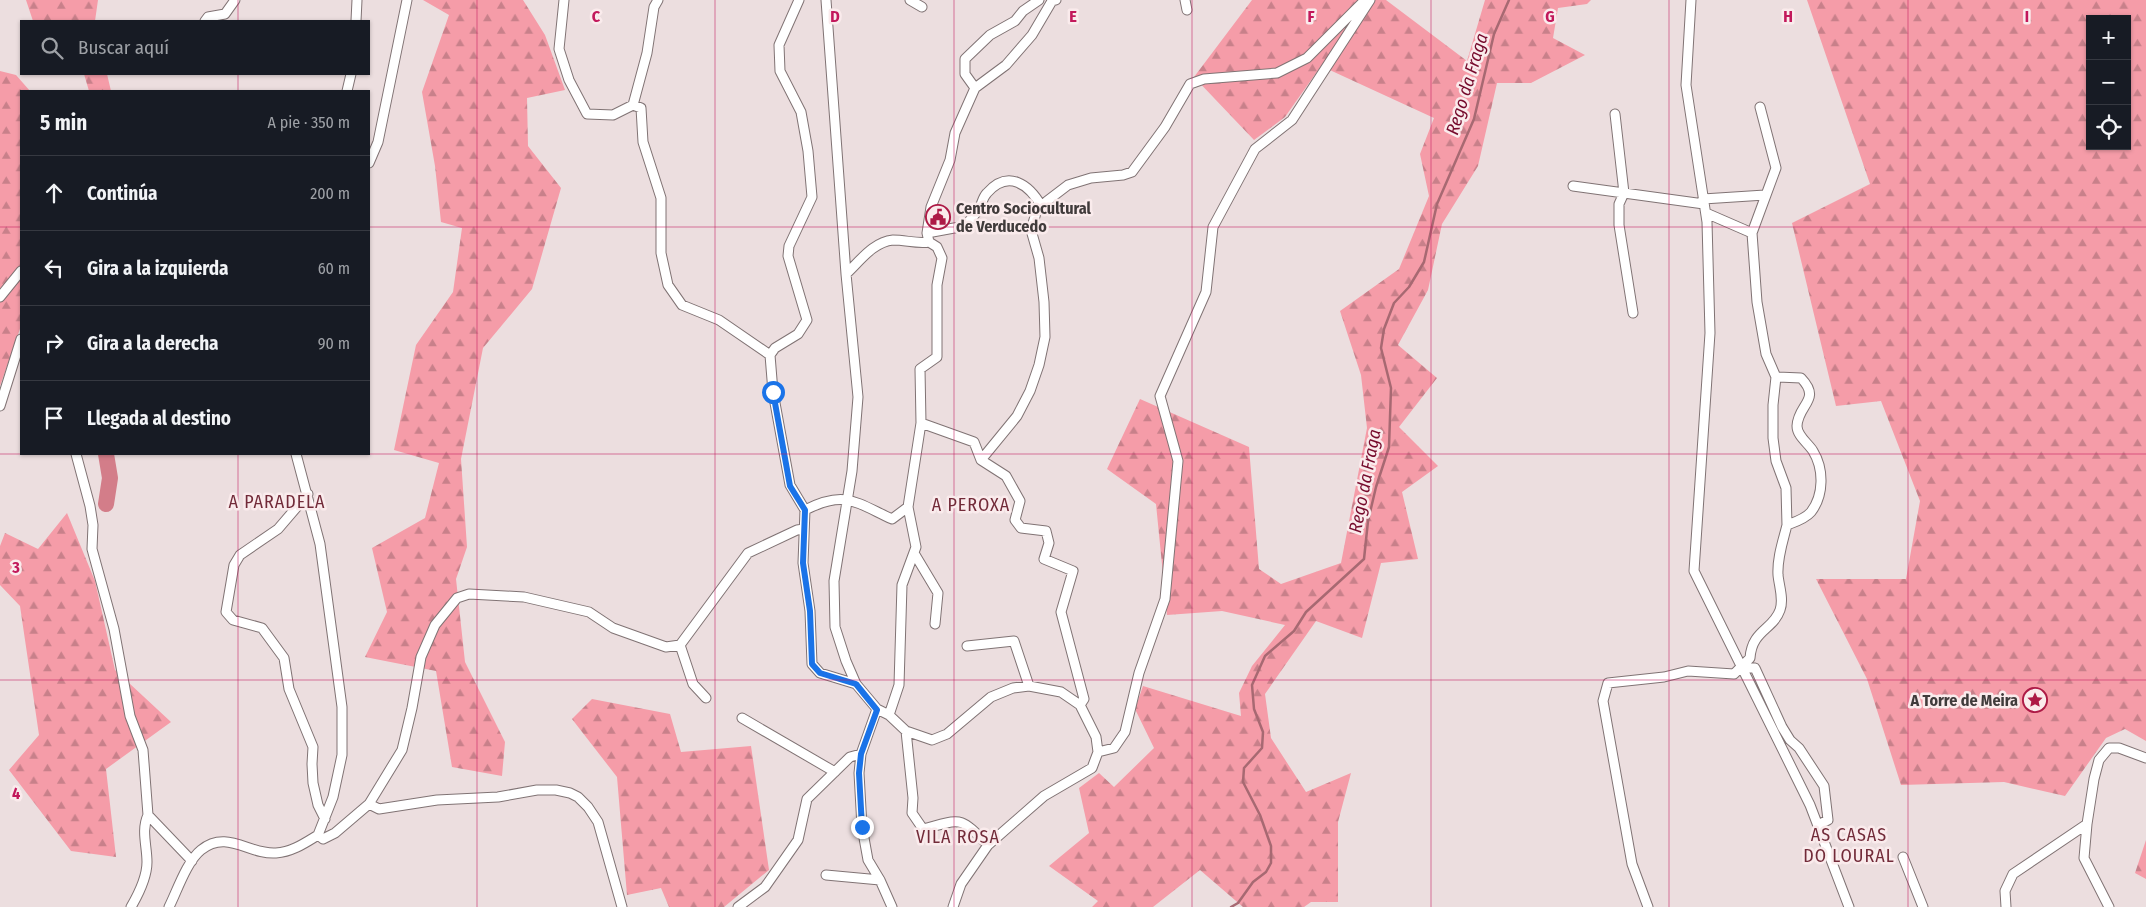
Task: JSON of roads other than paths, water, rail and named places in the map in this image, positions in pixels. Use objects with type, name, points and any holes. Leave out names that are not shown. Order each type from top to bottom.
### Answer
[{"type":"street","points":[[206,20],[208,16],[225,14],[235,0]]},
{"type":"street","points":[[356,20],[357,0]]},
{"type":"street","points":[[370,161],[378,142],[407,0]]},
{"type":"street","points":[[564,0],[559,49],[569,80],[587,114],[613,115],[633,105],[641,108],[643,142],[661,198],[660,253],[668,285],[682,306],[719,320],[770,355]]},
{"type":"street","points":[[633,105],[648,53],[654,7],[658,0]]},
{"type":"street","points":[[799,0],[779,45],[780,71],[800,112],[808,151],[812,196],[789,246],[788,256],[807,320],[798,334],[775,348],[770,355],[773,392],[790,486],[805,510],[803,563],[810,611],[812,664],[820,673],[856,684]]},
{"type":"street","points":[[826,0],[846,274],[858,397],[852,470],[834,581],[835,626],[846,661],[856,684],[877,710],[889,715],[906,731],[932,740],[947,734],[991,697],[1013,688],[1029,686],[1061,692],[1080,705],[1096,737],[1098,752],[1092,768],[1044,796],[988,844],[961,884],[953,907]]},
{"type":"street","points":[[910,0],[922,7]]},
{"type":"street","points":[[975,88],[965,74],[965,59],[990,35],[1015,21],[1022,11],[1048,0]]},
{"type":"street","points":[[889,715],[899,685],[902,585],[916,547],[908,507],[920,423],[920,369],[937,357],[937,285],[942,258],[937,247],[928,237],[931,207],[950,160],[955,133],[975,88],[1006,65],[1032,35],[1048,0]]},
{"type":"street","points":[[1184,0],[1186,10]]},
{"type":"street","points":[[981,460],[1017,416],[1030,391],[1040,365],[1045,337],[1044,302],[1038,258],[1031,230],[1036,213],[1068,185],[1091,178],[1123,175],[1132,172],[1165,127],[1190,84],[1204,79],[1277,73],[1308,58],[1365,0]]},
{"type":"street","points":[[1098,752],[1114,748],[1125,732],[1139,673],[1165,599],[1178,460],[1160,396],[1206,292],[1213,227],[1255,149],[1292,120],[1370,0]]},
{"type":"street","points":[[1691,0],[1686,85],[1704,205],[1710,333],[1694,571],[1810,805],[1849,907]]},
{"type":"street","points":[[347,90],[351,75]]},
{"type":"street","points":[[1648,907],[1632,864],[1603,701],[1608,683],[1664,677],[1688,671],[1734,674],[1750,658],[1751,648],[1757,636],[1780,610],[1781,593],[1778,573],[1780,552],[1787,525],[1786,488],[1776,461],[1773,438],[1773,405],[1776,377],[1766,354],[1757,302],[1752,233],[1776,168],[1760,107]]},
{"type":"street","points":[[1615,114],[1624,193],[1619,204],[1619,225],[1633,314]]},
{"type":"street","points":[[846,274],[877,244],[894,240],[916,244],[928,237],[965,226],[979,209],[986,194],[996,184],[1009,180],[1024,184],[1035,195],[1042,207]]},
{"type":"street","points":[[1573,186],[1704,205],[1765,195]]},
{"type":"street","points":[[1704,205],[1752,233]]},
{"type":"street","points":[[0,296],[20,272]]},
{"type":"street","points":[[0,406],[20,342]]},
{"type":"street","points":[[1776,377],[1801,378],[1809,386],[1810,396],[1797,425],[1799,434],[1814,453],[1821,472],[1819,496],[1810,513],[1796,522],[1787,525]]},
{"type":"street","points":[[920,423],[974,442],[981,460],[1006,476],[1020,501],[1015,520],[1021,528],[1046,531],[1049,543],[1044,559],[1073,571],[1061,612],[1084,699],[1080,705]]},
{"type":"street","points":[[76,455],[90,506],[93,525],[92,549],[114,629],[130,716],[143,750],[148,815],[144,824],[147,865],[137,898],[131,907]]},
{"type":"street","points":[[169,907],[192,861],[201,850],[215,842],[226,841],[258,851],[274,853],[292,850],[318,835],[333,796],[342,755],[342,707],[320,544],[296,455]]},
{"type":"street","points":[[308,494],[278,529],[240,555],[234,565],[226,612],[233,620],[262,628],[284,658],[289,689],[313,747],[314,783],[318,806],[325,819]]},
{"type":"street","points":[[805,510],[824,501],[847,499],[892,519],[908,507]]},
{"type":"street","points":[[318,835],[323,839],[335,833],[369,804],[402,750],[421,656],[435,625],[457,598],[469,594],[524,597],[589,612],[613,628],[666,647],[680,645],[748,553],[797,530],[804,529]]},
{"type":"street","points":[[914,554],[938,592],[935,624]]},
{"type":"street","points":[[967,646],[1014,641],[1029,686]]},
{"type":"street","points":[[680,645],[693,684],[706,698]]},
{"type":"street","points":[[1742,667],[1755,668],[1782,727],[1790,740],[1799,748],[1824,786],[1828,820],[1818,825]]},
{"type":"street","points":[[877,710],[861,754],[859,773],[862,827],[868,860],[880,880],[892,907]]},
{"type":"street","points":[[742,718],[835,772]]},
{"type":"street","points":[[906,731],[912,813],[923,829],[957,820],[966,824],[988,844]]},
{"type":"street","points":[[2109,907],[2084,858],[2094,779],[2099,760],[2110,748],[2119,748],[2146,758]]},
{"type":"street","points":[[738,907],[765,887],[798,840],[807,799],[850,758],[861,754]]},
{"type":"street","points":[[369,804],[379,809],[437,800],[498,797],[537,790],[556,790],[570,793],[578,797],[588,807],[598,822],[622,907]]},
{"type":"street","points":[[148,815],[192,861]]},
{"type":"street","points":[[2006,907],[2004,891],[2013,874],[2087,824]]},
{"type":"street","points":[[1903,857],[1923,907]]},
{"type":"street","points":[[826,875],[880,880]]},
{"type":"waterway","name":"Rego da Fraga","points":[[1231,907],[1238,903],[1253,882],[1266,872],[1271,863],[1271,846],[1260,815],[1243,782],[1244,768],[1262,748],[1263,732],[1254,709],[1252,685],[1265,656],[1294,631],[1306,612],[1364,559],[1368,521],[1376,487],[1389,447],[1391,388],[1381,348],[1384,329],[1394,303],[1409,287],[1424,262],[1437,204],[1474,119],[1494,34],[1509,0]]},
{"type":"waterway","points":[[106,455],[110,478],[106,504]]},
{"type":"place","name":"Centro Sociocultural de Verducedo","points":[[938,217]]},
{"type":"place","name":"A Torre de Meira","points":[[2035,700]]},
{"type":"district","name":"A PARADELA","points":[[277,502]]},
{"type":"district","name":"A PEROXA","points":[[971,505]]},
{"type":"district","name":"VILA ROSA","points":[[958,837]]},
{"type":"district","name":"AS CASAS DO LOURAL","points":[[1849,845]]}]
